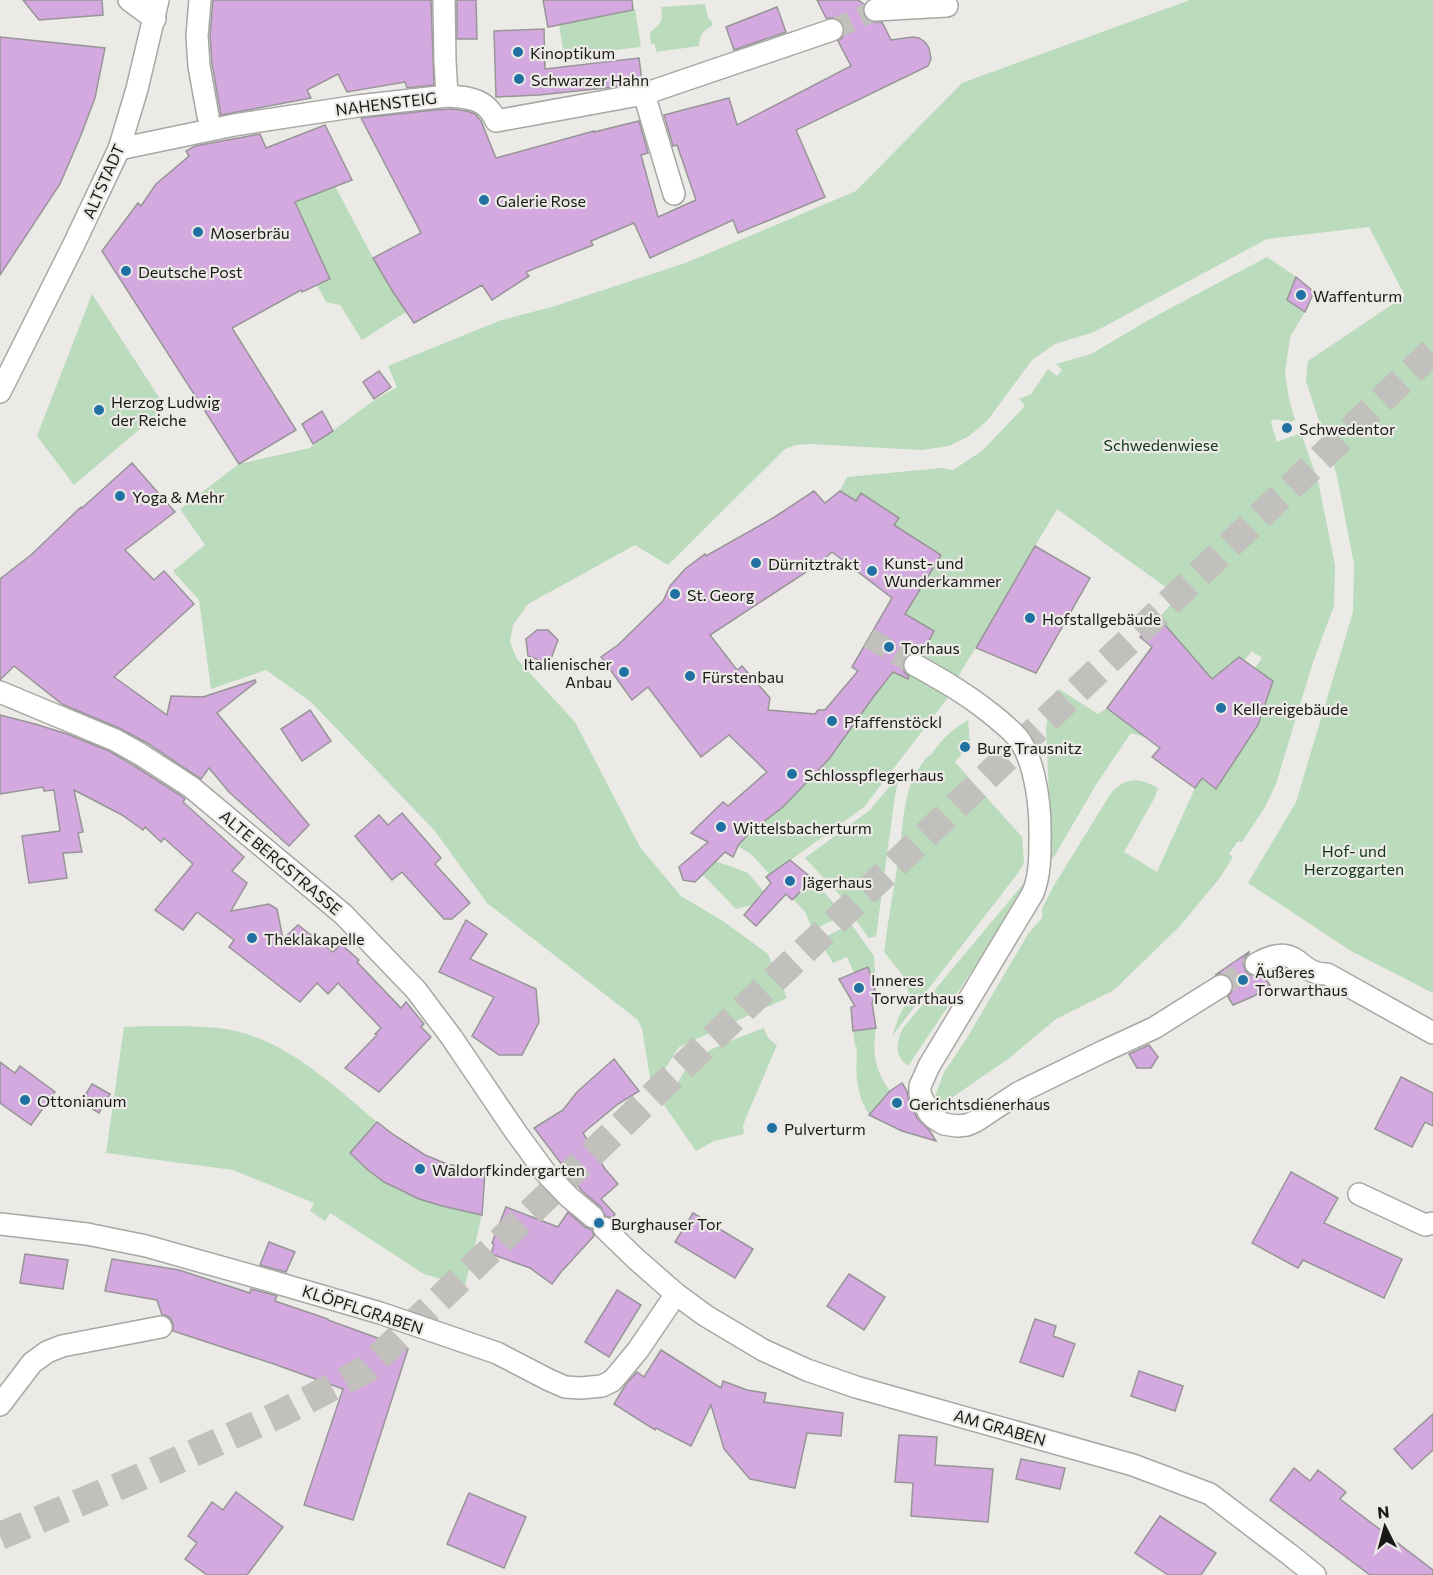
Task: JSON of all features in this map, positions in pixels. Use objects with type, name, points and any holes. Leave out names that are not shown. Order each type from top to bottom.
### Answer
[{"type":"street","points":[[129,0],[156,9]]},
{"type":"street","points":[[200,0],[198,56],[208,116]]},
{"type":"street","points":[[444,0],[447,96]]},
{"type":"street","points":[[875,10],[947,6]]},
{"type":"street","name":"ALTSTADT","points":[[0,392],[74,244],[118,149],[137,90],[156,9]]},
{"type":"street","name":"NAHENSTEIG","points":[[118,149],[234,125],[358,106],[447,96],[461,96],[482,103],[492,111],[496,121],[644,94],[832,30]]},
{"type":"street","points":[[644,94],[674,194]]},
{"type":"street","points":[[915,665],[979,703],[1019,739],[1024,746],[1037,791],[1040,819],[1037,882],[1033,893],[923,1077],[920,1094],[934,1118],[951,1126],[967,1125],[976,1121],[1018,1093],[1154,1028],[1221,986]]},
{"type":"street","name":"ALTE BERGSTRASSE","points":[[0,692],[115,740],[191,787],[343,914],[416,990],[545,1172],[569,1197],[676,1294]]},
{"type":"street","points":[[1256,964],[1270,957],[1289,955],[1318,974],[1327,974],[1433,1033]]},
{"type":"street","points":[[1359,1194],[1425,1225],[1433,1223]]},
{"type":"street","name":"KLÖPFLGRABEN","points":[[0,1224],[87,1234],[136,1244],[267,1280],[380,1313],[497,1353],[565,1387],[591,1388],[602,1386],[612,1380],[638,1350],[676,1294]]},
{"type":"street","name":"AM GRABEN","points":[[676,1294],[706,1316],[763,1350],[807,1370],[856,1387],[1133,1465],[1210,1494],[1315,1575]]},
{"type":"street","points":[[0,1405],[32,1363],[47,1352],[62,1346],[161,1327]]},
{"type":"green space","name":"Hof- und Herzoggarten","points":[[1190,0],[1433,0],[1433,993],[1351,951],[1248,883],[1296,802],[1353,612],[1354,564],[1337,476],[1306,381],[1308,361],[1405,296],[1369,227],[1267,239],[1094,332],[1055,344],[1032,360],[987,421],[969,436],[949,446],[922,450],[810,444],[785,449],[668,565],[635,545],[528,604],[513,625],[510,642],[517,659],[575,722],[640,847],[681,896],[723,921],[768,954],[787,998],[679,1047],[652,1089],[642,1029],[638,1020],[487,903],[435,831],[311,702],[266,670],[211,689],[199,600],[173,571],[205,545],[180,509],[239,464],[310,448],[370,403],[397,387],[388,366],[499,321],[555,306],[688,262],[856,191],[962,83]]},
{"type":"green space","points":[[705,4],[712,26],[702,34],[699,46],[656,52],[655,44],[651,44],[650,32],[661,21],[661,7]]},
{"type":"green space","points":[[635,9],[641,47],[564,56],[559,24]]},
{"type":"green space","points":[[287,183],[335,186],[373,258],[406,312],[362,340],[340,305],[326,302],[317,285],[330,279]]},
{"type":"green space","name":"Schwedenwiese","points":[[1267,257],[1298,278],[1287,300],[1305,312],[1290,337],[1285,374],[1295,420],[1291,422],[1273,419],[1271,423],[1277,442],[1301,433],[1318,481],[1335,565],[1334,606],[1313,662],[1276,784],[1265,807],[1242,842],[1238,841],[1229,854],[1233,857],[1219,879],[1180,926],[1114,990],[1056,1019],[1008,1059],[937,1108],[933,1102],[944,1072],[967,1038],[1028,934],[1042,918],[1042,909],[1053,887],[1111,793],[1122,784],[1133,780],[1158,788],[1124,852],[1157,872],[1195,788],[1202,778],[1217,788],[1258,725],[1273,681],[1255,668],[1262,658],[1252,651],[1244,661],[1239,657],[1212,679],[1159,618],[1178,596],[1057,509],[956,677],[920,657],[922,653],[902,622],[941,554],[894,525],[899,518],[890,511],[885,519],[872,500],[861,493],[856,501],[840,491],[847,477],[941,468],[953,470],[982,451],[1025,406],[1019,399],[1031,394],[1048,369],[1057,376],[1062,370],[1056,364],[1091,354],[1152,318]]},
{"type":"green space","points":[[92,294],[160,399],[162,407],[161,411],[74,485],[37,436]]},
{"type":"green space","points":[[893,672],[907,679],[910,674],[947,695],[947,699],[864,807],[770,875],[752,855],[738,846]]},
{"type":"green space","points":[[1059,689],[1098,714],[1107,708],[1128,723],[1198,692],[1145,737],[1131,733],[1097,783],[1055,855],[1049,859],[1047,845],[1050,817],[1046,728],[1050,706]]},
{"type":"green space","points":[[968,720],[970,744],[955,762],[1022,837],[1024,863],[892,1036],[899,1016],[910,996],[902,974],[884,952],[906,803],[919,768],[947,735]]},
{"type":"green space","points":[[899,775],[876,936],[869,938],[852,915],[854,912],[849,905],[805,858],[870,810]]},
{"type":"green space","points":[[701,857],[748,873],[764,892],[758,903],[736,909],[686,861]]},
{"type":"green space","points":[[813,879],[844,915],[813,930],[805,912],[793,899]]},
{"type":"green space","points":[[1024,883],[1016,905],[908,1066],[898,1053],[899,1038],[903,1028]]},
{"type":"green space","points":[[851,924],[874,956],[876,994],[868,968],[854,973],[847,957],[833,963],[819,940]]},
{"type":"green space","points":[[124,1027],[217,1028],[240,1032],[262,1040],[283,1050],[323,1077],[377,1122],[350,1153],[371,1173],[396,1189],[420,1199],[482,1215],[465,1286],[424,1274],[330,1213],[325,1221],[310,1211],[314,1203],[233,1170],[106,1153]]},
{"type":"green space","points":[[764,1028],[772,1042],[777,1045],[743,1125],[744,1134],[714,1141],[696,1151],[664,1105],[683,1073],[701,1055],[722,1044]]},
{"type":"green space","points":[[876,1028],[874,1046],[876,1061],[881,1076],[890,1091],[869,1114],[859,1090],[857,1047],[853,1031]]},
{"type":"building","points":[[23,0],[102,0],[103,15],[39,20]]},
{"type":"building","points":[[213,0],[431,0],[434,85],[407,88],[405,82],[347,92],[338,74],[307,90],[311,98],[221,115],[212,64],[210,36]]},
{"type":"building","points":[[457,0],[476,0],[477,39],[457,39]]},
{"type":"building","points":[[543,0],[632,0],[633,10],[548,27]]},
{"type":"building","points":[[817,0],[858,0],[864,4],[862,10],[865,17],[870,22],[882,22],[891,40],[919,38],[929,48],[931,59],[928,66],[796,130],[825,197],[738,233],[733,220],[650,258],[634,223],[591,241],[593,245],[526,272],[529,276],[492,300],[482,285],[414,323],[373,258],[421,233],[361,118],[435,110],[467,111],[475,114],[481,121],[496,158],[639,121],[648,153],[641,155],[658,217],[696,200],[677,145],[673,146],[664,115],[729,98],[737,125],[851,66],[838,41],[844,33],[844,25],[835,18],[826,18]]},
{"type":"building","points":[[777,7],[786,32],[734,50],[726,27]]},
{"type":"building","points":[[544,29],[545,69],[639,58],[642,81],[614,87],[496,97],[494,31]]},
{"type":"building","points":[[0,37],[105,48],[95,98],[60,184],[0,275]]},
{"type":"building","points":[[325,125],[352,180],[295,202],[330,279],[302,292],[301,290],[232,328],[296,430],[239,464],[102,251],[138,203],[141,206],[156,184],[189,156],[186,151],[195,146],[260,134],[266,148]]},
{"type":"building","name":"Waffenturm","points":[[1296,277],[1314,292],[1305,312],[1287,300]]},
{"type":"building","points":[[379,371],[391,387],[374,399],[363,382]]},
{"type":"building","points":[[322,411],[333,431],[313,444],[302,424]]},
{"type":"building","points":[[132,463],[175,512],[125,550],[154,580],[164,571],[194,604],[114,677],[167,715],[171,696],[203,697],[255,680],[256,682],[217,713],[309,825],[289,846],[229,792],[209,768],[201,779],[147,743],[121,729],[62,704],[14,666],[0,680],[0,579],[31,555],[81,507]]},
{"type":"building","points":[[814,491],[825,503],[840,491],[856,501],[861,493],[899,518],[894,525],[941,555],[905,614],[934,631],[922,654],[915,652],[904,659],[902,666],[904,672],[909,676],[908,679],[893,672],[829,759],[783,807],[739,844],[733,857],[725,852],[695,882],[683,880],[679,867],[708,842],[691,833],[723,802],[728,806],[767,772],[729,735],[701,757],[648,687],[632,700],[601,657],[618,645],[663,601],[670,586],[685,569],[705,554],[706,556],[773,518]],"holes":[[[832,552],[892,598],[852,667],[858,671],[825,710],[818,710],[815,714],[768,710],[770,698],[742,666],[737,670],[710,635],[817,565]]]},
{"type":"building","name":"Hofstallgebäude","points":[[1035,546],[1090,578],[1036,673],[976,648]]},
{"type":"building","points":[[1159,618],[1212,679],[1239,657],[1273,681],[1258,725],[1216,789],[1202,778],[1195,788],[1152,757],[1160,748],[1107,708],[1152,647],[1140,637]]},
{"type":"building","points":[[537,630],[548,630],[558,640],[549,664],[528,656],[526,639]]},
{"type":"building","points":[[310,710],[331,741],[302,761],[281,729]]},
{"type":"building","points":[[0,715],[67,734],[109,751],[183,797],[185,799],[183,802],[244,857],[232,871],[247,883],[231,911],[269,904],[277,909],[283,939],[298,925],[333,952],[341,944],[359,960],[357,962],[401,1008],[406,1002],[424,1024],[421,1027],[431,1037],[379,1092],[345,1068],[381,1028],[338,983],[328,994],[317,983],[300,1002],[229,947],[234,940],[197,912],[183,930],[155,910],[193,864],[164,838],[161,842],[145,827],[143,830],[122,815],[74,790],[83,832],[78,833],[82,852],[63,853],[67,878],[29,883],[22,836],[60,831],[54,790],[44,791],[43,787],[0,794]]},
{"type":"building","points":[[402,813],[441,858],[435,864],[470,903],[452,919],[444,919],[402,872],[392,880],[355,836],[379,815],[388,825]]},
{"type":"building","name":"Jägerhaus","points":[[790,860],[813,879],[792,900],[786,894],[756,926],[744,915],[771,883],[766,877]]},
{"type":"building","points":[[466,920],[487,934],[470,959],[536,989],[539,1022],[522,1055],[499,1055],[472,1036],[494,997],[439,972]]},
{"type":"building","name":"Äußeres Torwarthaus","points":[[1249,952],[1243,962],[1245,970],[1254,977],[1263,975],[1270,985],[1254,996],[1233,1005],[1228,997],[1234,986],[1232,980],[1220,973],[1215,975]]},
{"type":"building","name":"Inneres Torwarthaus","points":[[868,967],[876,994],[872,1003],[876,1028],[853,1031],[851,1007],[855,1006],[839,979]]},
{"type":"building","points":[[1149,1045],[1158,1057],[1151,1068],[1137,1068],[1129,1054]]},
{"type":"building","points":[[614,1059],[639,1091],[618,1104],[583,1133],[605,1169],[618,1184],[601,1199],[615,1214],[612,1218],[605,1216],[601,1207],[582,1191],[534,1128],[563,1110],[577,1092]]},
{"type":"building","name":"Ottonianum","points":[[0,1062],[15,1073],[20,1066],[55,1092],[31,1125],[0,1103]]},
{"type":"building","points":[[1401,1077],[1433,1093],[1433,1126],[1425,1122],[1412,1147],[1375,1129]]},
{"type":"building","name":"Gerichtsdienerhaus","points":[[902,1083],[917,1118],[936,1141],[902,1131],[869,1115],[890,1091]]},
{"type":"building","points":[[92,1084],[110,1094],[99,1113],[81,1102]]},
{"type":"building","name":"Waldorfkindergarten","points":[[377,1122],[425,1155],[447,1164],[485,1171],[482,1215],[419,1199],[384,1182],[368,1170],[350,1153]]},
{"type":"building","points":[[1291,1172],[1338,1198],[1324,1223],[1402,1259],[1384,1298],[1303,1260],[1298,1268],[1252,1243]]},
{"type":"building","points":[[506,1207],[558,1227],[568,1212],[592,1230],[594,1236],[552,1284],[530,1268],[491,1254],[494,1244],[492,1243]]},
{"type":"building","points":[[693,1213],[753,1249],[735,1278],[675,1242]]},
{"type":"building","points":[[269,1242],[295,1252],[286,1272],[260,1265]]},
{"type":"building","points":[[25,1254],[68,1260],[63,1289],[20,1283]]},
{"type":"building","points":[[112,1259],[179,1270],[250,1293],[251,1289],[277,1296],[275,1301],[408,1349],[353,1520],[304,1505],[343,1389],[173,1331],[171,1319],[162,1315],[157,1300],[105,1291]]},
{"type":"building","points":[[849,1274],[885,1297],[864,1330],[827,1306]]},
{"type":"building","points":[[617,1290],[641,1305],[609,1357],[585,1342]]},
{"type":"building","points":[[1035,1319],[1056,1326],[1053,1336],[1075,1344],[1063,1377],[1020,1362]]},
{"type":"building","points":[[661,1350],[721,1388],[723,1381],[747,1390],[766,1393],[764,1402],[843,1413],[841,1436],[807,1433],[795,1488],[750,1479],[724,1449],[711,1405],[691,1446],[656,1428],[655,1430],[614,1404],[626,1384],[637,1372],[644,1377]]},
{"type":"building","points":[[1139,1371],[1183,1386],[1175,1411],[1131,1396]]},
{"type":"building","points":[[1433,1414],[1433,1450],[1412,1469],[1394,1449]]},
{"type":"building","points":[[899,1435],[937,1437],[935,1465],[993,1469],[988,1522],[911,1516],[913,1483],[895,1482]]},
{"type":"building","points":[[1021,1459],[1065,1468],[1060,1489],[1016,1479]]},
{"type":"building","points":[[1294,1468],[1310,1481],[1318,1470],[1346,1492],[1340,1499],[1433,1570],[1433,1575],[1370,1575],[1270,1500]]},
{"type":"building","points":[[236,1492],[283,1527],[247,1575],[207,1575],[185,1559],[197,1543],[188,1536],[212,1502],[223,1510]]},
{"type":"building","points":[[469,1493],[526,1517],[504,1568],[447,1544]]},
{"type":"building","points":[[1160,1516],[1216,1553],[1201,1575],[1168,1575],[1135,1553]]},
{"type":"tunnel","points":[[832,30],[875,10]]},
{"type":"tunnel","points":[[0,1536],[136,1479],[280,1414],[365,1370],[1433,351]]},
{"type":"tunnel","points":[[869,638],[915,665]]},
{"type":"tunnel","points":[[1221,986],[1256,964]]},
{"type":"place","name":"Kinoptikum","points":[[518,52]]},
{"type":"place","name":"Schwarzer Hahn","points":[[519,79]]},
{"type":"place","name":"Galerie Rose","points":[[484,200]]},
{"type":"place","name":"Moserbräu","points":[[198,232]]},
{"type":"place","name":"Deutsche Post","points":[[126,271]]},
{"type":"place","name":"Waffenturm","points":[[1301,295]]},
{"type":"place","name":"Herzog Ludwig der Reiche","points":[[99,410]]},
{"type":"place","name":"Schwedentor","points":[[1287,428]]},
{"type":"place","name":"Yoga & Mehr","points":[[120,496]]},
{"type":"place","name":"Dürnitztrakt","points":[[756,563]]},
{"type":"place","name":"Kunst- und Wunderkammer","points":[[872,571]]},
{"type":"place","name":"St. Georg","points":[[675,594]]},
{"type":"place","name":"Hofstallgebäude","points":[[1030,618]]},
{"type":"place","name":"Torhaus","points":[[889,647]]},
{"type":"place","name":"Italienischer Anbau","points":[[624,672]]},
{"type":"place","name":"Fürstenbau","points":[[690,676]]},
{"type":"place","name":"Kellereigebäude","points":[[1221,708]]},
{"type":"place","name":"Pfaffenstöckl","points":[[832,721]]},
{"type":"place","name":"Burg Trausnitz","points":[[965,747]]},
{"type":"place","name":"Schlosspflegerhaus","points":[[792,774]]},
{"type":"place","name":"Wittelsbacherturm","points":[[721,827]]},
{"type":"place","name":"Jägerhaus","points":[[790,881]]},
{"type":"place","name":"Theklakapelle","points":[[252,938]]},
{"type":"place","name":"Äußeres Torwarthaus","points":[[1243,980]]},
{"type":"place","name":"Inneres Torwarthaus","points":[[859,988]]},
{"type":"place","name":"Ottonianum","points":[[25,1100]]},
{"type":"place","name":"Gerichtsdienerhaus","points":[[897,1103]]},
{"type":"place","name":"Pulverturm","points":[[772,1128]]},
{"type":"place","name":"Waldorfkindergarten","points":[[420,1169]]},
{"type":"place","name":"Burghauser Tor","points":[[599,1223]]}]
